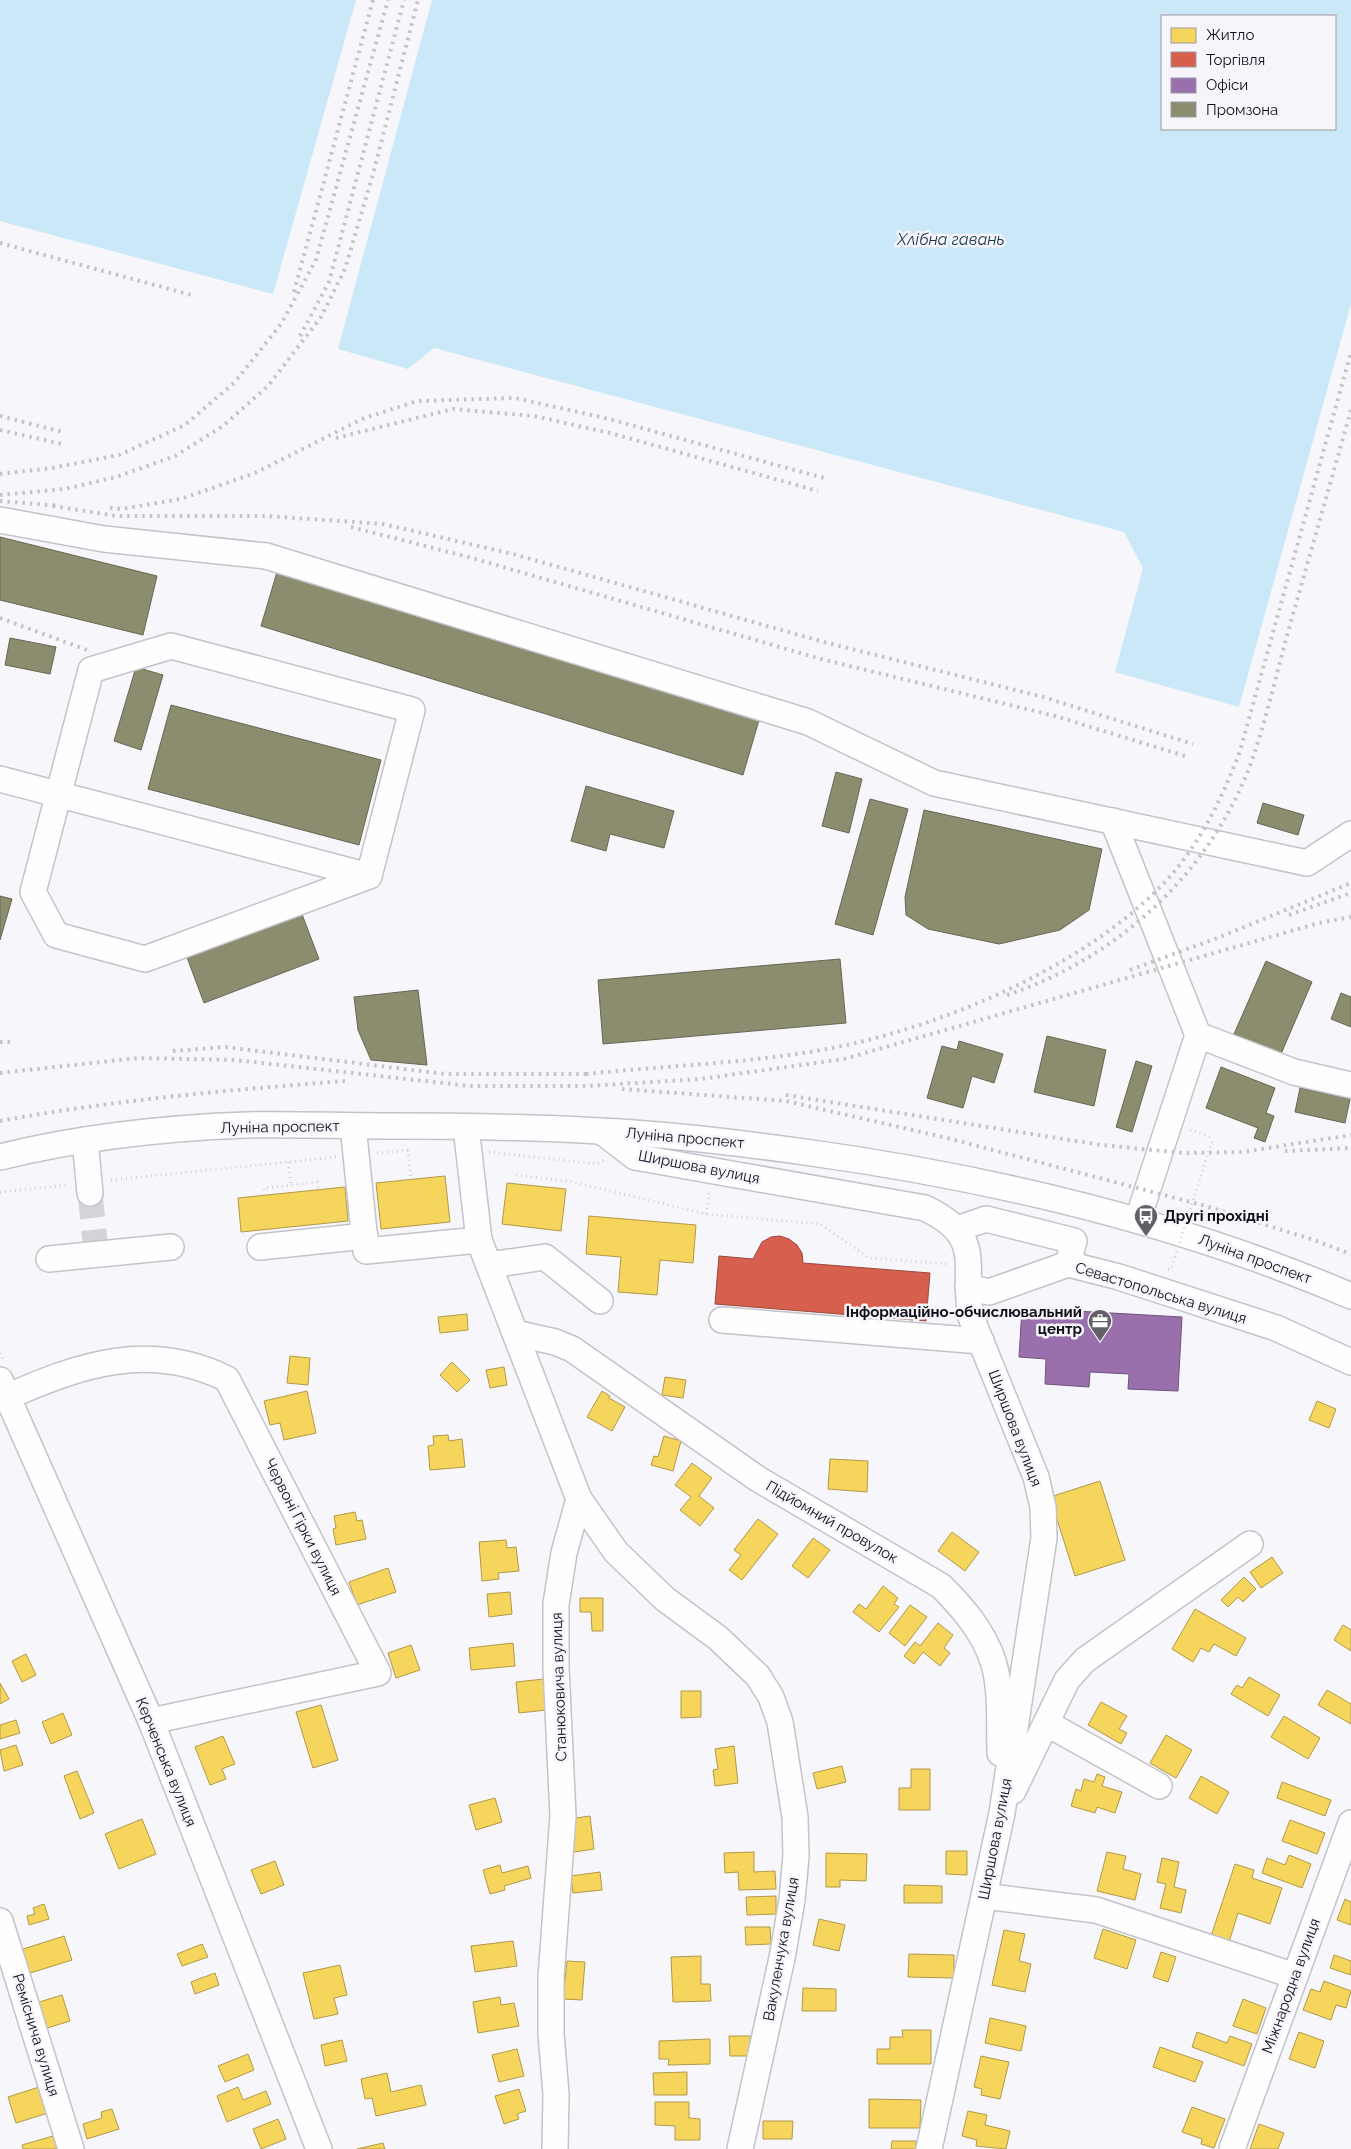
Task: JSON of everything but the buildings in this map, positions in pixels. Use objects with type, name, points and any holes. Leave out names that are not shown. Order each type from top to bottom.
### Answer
[{"type":"street","points":[[0,520],[104,540],[266,556],[808,722],[934,783],[1307,863],[1351,834]]},
{"type":"street","points":[[171,646],[412,710],[369,876],[145,959],[56,935],[33,892],[91,670],[171,646]]},
{"type":"street","points":[[0,779],[369,876]]},
{"type":"street","points":[[1113,821],[1198,1035],[1138,1219]]},
{"type":"street","points":[[1198,1035],[1294,1072],[1351,1085]]},
{"type":"street","name":"Луніна проспект","points":[[0,1156],[40,1147],[138,1133],[248,1125],[353,1126],[468,1138],[601,1131],[748,1144],[869,1161],[988,1182],[1138,1219],[1279,1265],[1351,1296]]},
{"type":"street","points":[[353,1126],[366,1252],[479,1240]]},
{"type":"street","name":"Ширшова вулиця","points":[[601,1131],[635,1157],[926,1208],[943,1216],[957,1229],[964,1241],[969,1276],[971,1318],[1036,1476],[1043,1507],[1044,1538],[1002,1813],[929,2149]]},
{"type":"street","points":[[468,1138],[479,1240],[579,1499]]},
{"type":"street","points":[[85,1140],[90,1188]]},
{"type":"street","points":[[957,1229],[986,1219],[1074,1241],[1068,1264]]},
{"type":"street","points":[[260,1247],[365,1236]]},
{"type":"street","points":[[49,1259],[96,1248],[171,1247]]},
{"type":"street","points":[[489,1265],[546,1257],[600,1301]]},
{"type":"street","name":"Севастопольська вулиця","points":[[969,1276],[989,1292],[1068,1264],[1119,1277],[1276,1328],[1351,1362]]},
{"type":"street","points":[[722,1320],[981,1342]]},
{"type":"street","name":"Підйомний провулок","points":[[515,1333],[556,1342],[572,1349],[758,1479],[941,1586],[963,1608],[982,1635],[994,1662],[997,1684],[1002,1813]]},
{"type":"street","name":"Червоні Гірки вулиця","points":[[4,1389],[105,1362],[137,1358],[169,1360],[203,1367],[227,1378],[378,1673],[151,1721]]},
{"type":"street","name":"Керченська вулиця","points":[[4,1389],[151,1721],[319,2149]]},
{"type":"street","name":"Станюковича вулиця","points":[[555,2149],[556,2094],[551,2034],[552,1977],[563,1816],[556,1668],[556,1604],[564,1554],[579,1499]]},
{"type":"street","name":"Вакуленчука вулиця","points":[[579,1499],[616,1552],[665,1599],[718,1638],[758,1676],[771,1697],[780,1722],[795,1817],[796,1856],[793,1891],[782,1958],[740,2149]]},
{"type":"street","points":[[1002,1813],[1067,1680],[1084,1660],[1250,1544]]},
{"type":"street","points":[[1046,1723],[1159,1786]]},
{"type":"street","name":"Міжнародна вулиця","points":[[1232,2149],[1351,1823]]},
{"type":"street","points":[[984,1896],[1096,1910],[1295,1976]]},
{"type":"street","name":"Реміснича вулиця","points":[[0,1921],[71,2149]]},
{"type":"path","points":[[1171,1269],[1213,1138],[1181,1128]]},
{"type":"path","points":[[468,1138],[597,1164]]},
{"type":"path","points":[[408,1150],[411,1180]]},
{"type":"path","points":[[0,1192],[90,1188],[288,1162],[416,1150]]},
{"type":"path","points":[[288,1162],[291,1185]]},
{"type":"path","points":[[516,1175],[568,1181],[706,1214],[820,1224],[869,1258],[969,1276]]},
{"type":"path","points":[[265,1195],[264,1188],[317,1182],[318,1190]]},
{"type":"path","points":[[706,1214],[709,1190]]},
{"type":"water","points":[[0,0],[356,0],[273,294],[0,221]]},
{"type":"water","name":"Хлібна гавань","points":[[432,0],[1351,0],[1351,304],[1239,707],[1115,672],[1143,568],[1124,532],[434,348],[408,369],[338,349]]},
{"type":"tunnel","points":[[90,1193],[95,1241]]},
{"type":"railway","points":[[294,292],[373,0]]},
{"type":"railway","points":[[0,474],[52,468],[119,455],[185,425],[235,382],[281,324],[316,260],[388,0]]},
{"type":"railway","points":[[300,336],[329,282],[404,0]]},
{"type":"railway","points":[[0,495],[65,489],[116,477],[175,456],[223,426],[268,386],[321,317],[345,269],[373,174],[418,0]]},
{"type":"railway","points":[[0,243],[195,296]]},
{"type":"railway","points":[[586,1074],[798,1054],[871,1039],[916,1026],[1008,990],[1053,967],[1094,941],[1132,913],[1165,882],[1189,852],[1209,820],[1218,804],[1240,751],[1351,352]]},
{"type":"railway","points":[[110,508],[121,509],[181,499],[255,473],[362,419],[417,401],[515,398],[609,419],[824,478]]},
{"type":"railway","points":[[336,438],[453,409],[534,416],[610,433],[818,491]]},
{"type":"railway","points":[[1007,995],[1048,979],[1086,959],[1122,934],[1155,906],[1185,875],[1211,840],[1233,803],[1251,763],[1261,731],[1351,410]]},
{"type":"railway","points":[[0,416],[63,432]]},
{"type":"railway","points":[[0,430],[62,444]]},
{"type":"railway","points":[[0,501],[60,506]]},
{"type":"railway","points":[[53,506],[116,516],[267,516],[383,524],[513,554],[820,641],[1043,697],[1193,744]]},
{"type":"railway","points":[[351,527],[472,558],[821,659],[1055,716],[1185,756]]},
{"type":"railway","points":[[0,618],[87,650]]},
{"type":"railway","points":[[1130,970],[1220,937],[1351,883]]},
{"type":"railway","points":[[1289,915],[1351,893]]},
{"type":"railway","points":[[0,1073],[138,1058],[235,1060],[470,1086],[587,1086],[701,1079],[844,1059],[1319,923],[1351,917]]},
{"type":"railway","points":[[0,1042],[14,1042]]},
{"type":"railway","points":[[173,1051],[225,1047],[445,1074],[591,1074]]},
{"type":"railway","points":[[0,1121],[129,1101],[345,1081]]},
{"type":"railway","points":[[622,1089],[786,1101],[947,1138],[1202,1205],[1311,1239],[1351,1254]]},
{"type":"railway","points":[[786,1095],[1101,1145],[1184,1153],[1243,1152],[1351,1135]]},
{"type":"railway","points":[[1285,1151],[1351,1148]]},
{"type":"place","name":"Другі прохідні","points":[[1146,1237]]},
{"type":"place","name":"Інформаційно-обчислювальний центр","points":[[1100,1342]]}]
